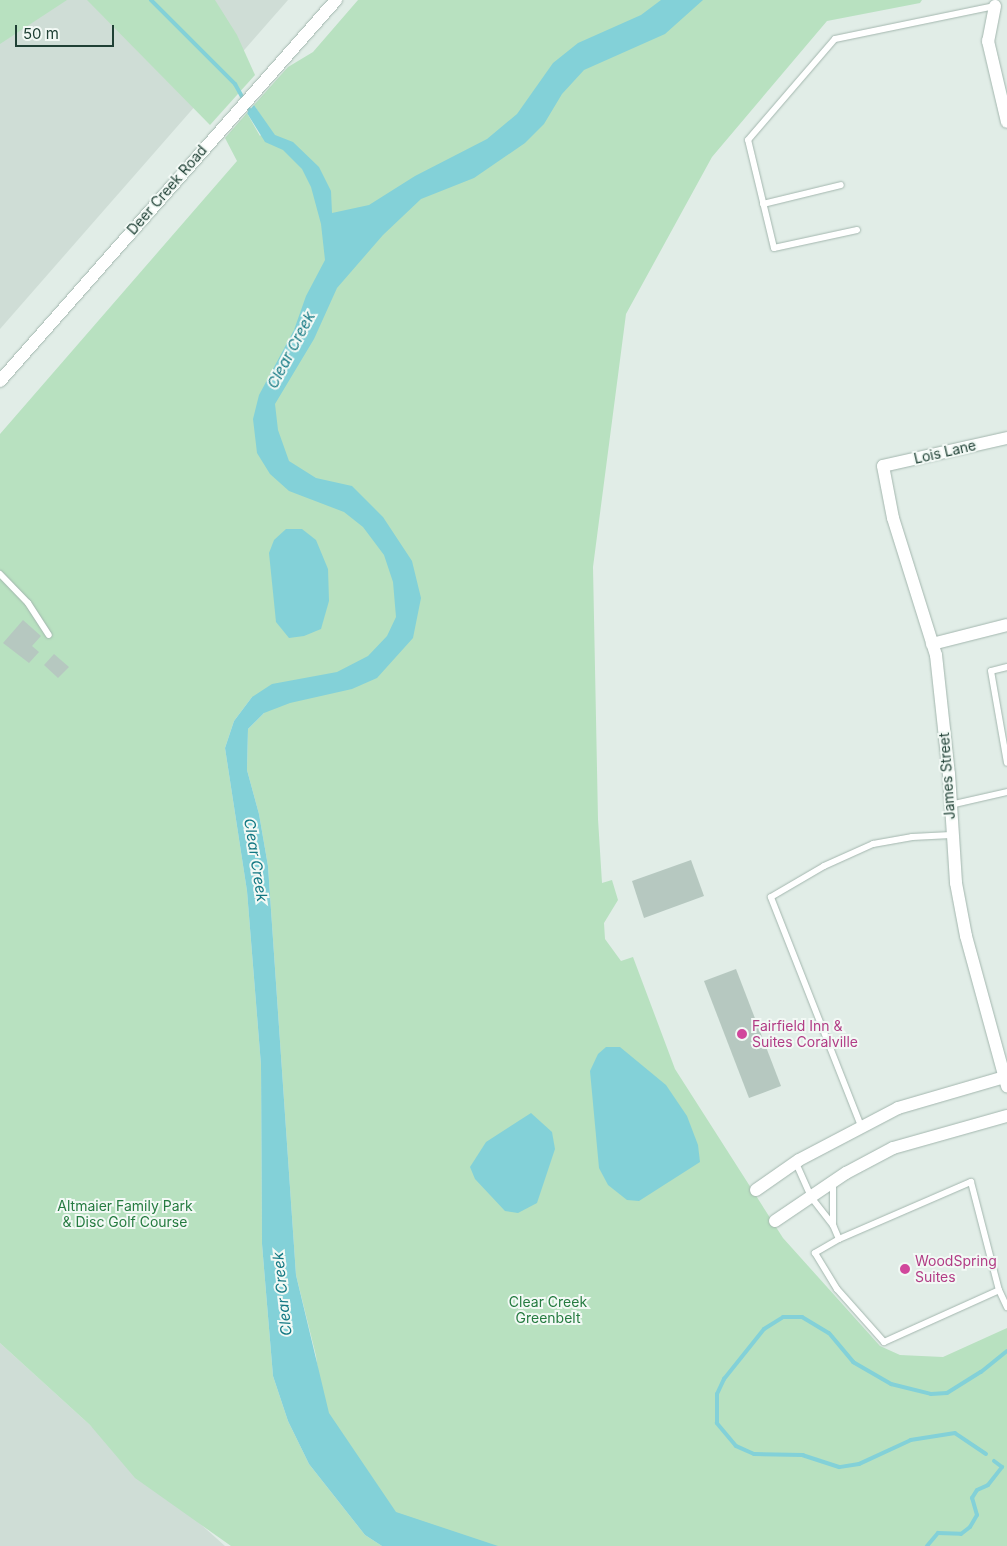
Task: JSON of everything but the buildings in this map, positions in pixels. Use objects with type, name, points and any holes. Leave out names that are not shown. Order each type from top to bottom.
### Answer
[{"type":"street","name":"Deer Creek Road","points":[[0,381],[336,0]]},
{"type":"street","points":[[995,6],[988,41],[1007,122]]},
{"type":"street","name":"Lois Lane","points":[[883,466],[1007,438]]},
{"type":"street","name":"James Street","points":[[883,466],[893,518],[932,644],[948,765],[951,835],[966,936],[1006,1080]]},
{"type":"street","points":[[932,644],[1007,625]]},
{"type":"street","points":[[756,1190],[796,1163],[861,1126],[898,1108],[1006,1080]]},
{"type":"street","points":[[774,1221],[833,1182],[893,1148],[1007,1116]]},
{"type":"lane","points":[[858,230],[774,248],[748,140],[835,39],[995,6]]},
{"type":"lane","points":[[764,204],[841,185]]},
{"type":"lane","points":[[0,574],[28,603],[49,635]]},
{"type":"lane","points":[[1007,667],[991,671],[1007,763]]},
{"type":"lane","points":[[950,805],[1007,792]]},
{"type":"lane","points":[[861,1126],[771,898],[824,866],[873,844],[912,837],[951,835]]},
{"type":"lane","points":[[796,1163],[811,1197],[833,1225],[839,1239]]},
{"type":"lane","points":[[833,1182],[833,1225]]},
{"type":"lane","points":[[999,1290],[884,1342],[837,1289],[815,1253],[839,1239],[971,1182],[999,1290],[1007,1307]]},
{"type":"shaded area","points":[[0,0],[288,0],[0,329]]},
{"type":"shaded area","points":[[0,1343],[101,1435],[225,1546],[0,1546]]},
{"type":"green space","points":[[0,0],[67,0],[0,44]]},
{"type":"green space","points":[[87,0],[215,0],[237,35],[255,75],[210,125]]},
{"type":"green space","name":"Clear Creek Greenbelt","points":[[358,0],[922,0],[920,3],[827,21],[712,157],[626,314],[593,567],[598,819],[602,883],[612,880],[618,900],[604,923],[605,939],[621,961],[633,957],[675,1069],[783,1238],[880,1346],[900,1355],[943,1357],[1007,1328],[1007,1546],[468,1546],[399,1529],[325,1424],[316,1356],[296,1275],[268,866],[259,814],[247,770],[248,729],[264,713],[252,697],[234,721],[225,748],[247,891],[261,1065],[262,1244],[273,1376],[288,1421],[309,1464],[365,1535],[382,1546],[231,1546],[135,1478],[90,1425],[0,1343],[0,434],[237,161],[225,138],[247,113],[260,136],[268,127],[254,105],[288,67],[313,52]]},
{"type":"water","name":"Clear Creek","points":[[661,0],[703,0],[665,34],[584,70],[562,94],[544,124],[525,143],[474,178],[421,199],[383,235],[337,288],[314,339],[275,404],[278,430],[289,461],[316,478],[352,486],[383,517],[412,561],[421,598],[413,638],[377,678],[352,689],[290,703],[264,713],[248,729],[247,770],[259,814],[268,866],[296,1275],[329,1413],[396,1512],[498,1546],[382,1546],[365,1535],[309,1464],[288,1421],[273,1376],[262,1244],[261,1065],[247,891],[225,748],[234,721],[252,697],[272,684],[337,672],[368,656],[387,636],[396,617],[393,582],[384,555],[363,527],[344,512],[289,491],[270,474],[257,453],[253,419],[259,395],[294,330],[306,296],[325,260],[321,224],[311,187],[302,169],[283,150],[265,142],[247,113],[254,105],[275,135],[293,142],[319,167],[331,191],[332,213],[369,205],[415,176],[487,139],[517,114],[553,63],[578,43],[641,15]]},
{"type":"water","points":[[286,529],[302,529],[316,540],[328,569],[329,601],[321,629],[304,636],[289,638],[276,622],[269,553],[274,540]]},
{"type":"water","points":[[606,1047],[620,1047],[666,1085],[687,1116],[698,1145],[700,1162],[639,1201],[627,1200],[608,1185],[599,1168],[590,1071],[598,1054]]},
{"type":"water","points":[[531,1113],[552,1132],[555,1149],[537,1203],[518,1213],[505,1211],[475,1179],[470,1167],[486,1142]]},
{"type":"waterway","points":[[151,0],[235,84],[251,113]]},
{"type":"waterway","points":[[986,1454],[955,1433],[911,1440],[859,1464],[839,1467],[803,1455],[754,1454],[736,1446],[717,1423],[717,1394],[724,1379],[764,1329],[783,1317],[802,1317],[829,1333],[853,1362],[891,1384],[931,1394],[947,1393],[981,1372],[1007,1351]]},
{"type":"waterway","points":[[927,1546],[938,1533],[961,1534],[970,1527],[977,1515],[972,1498],[977,1490],[988,1485],[1002,1467],[994,1461]]},
{"type":"place","name":"Fairfield Inn & Suites Coralville","points":[[742,1034]]},
{"type":"place","name":"WoodSpring Suites","points":[[905,1269]]},
{"type":"park label","name":"Altmaier Family Park & Disc Golf Course","points":[[125,1214]]}]
